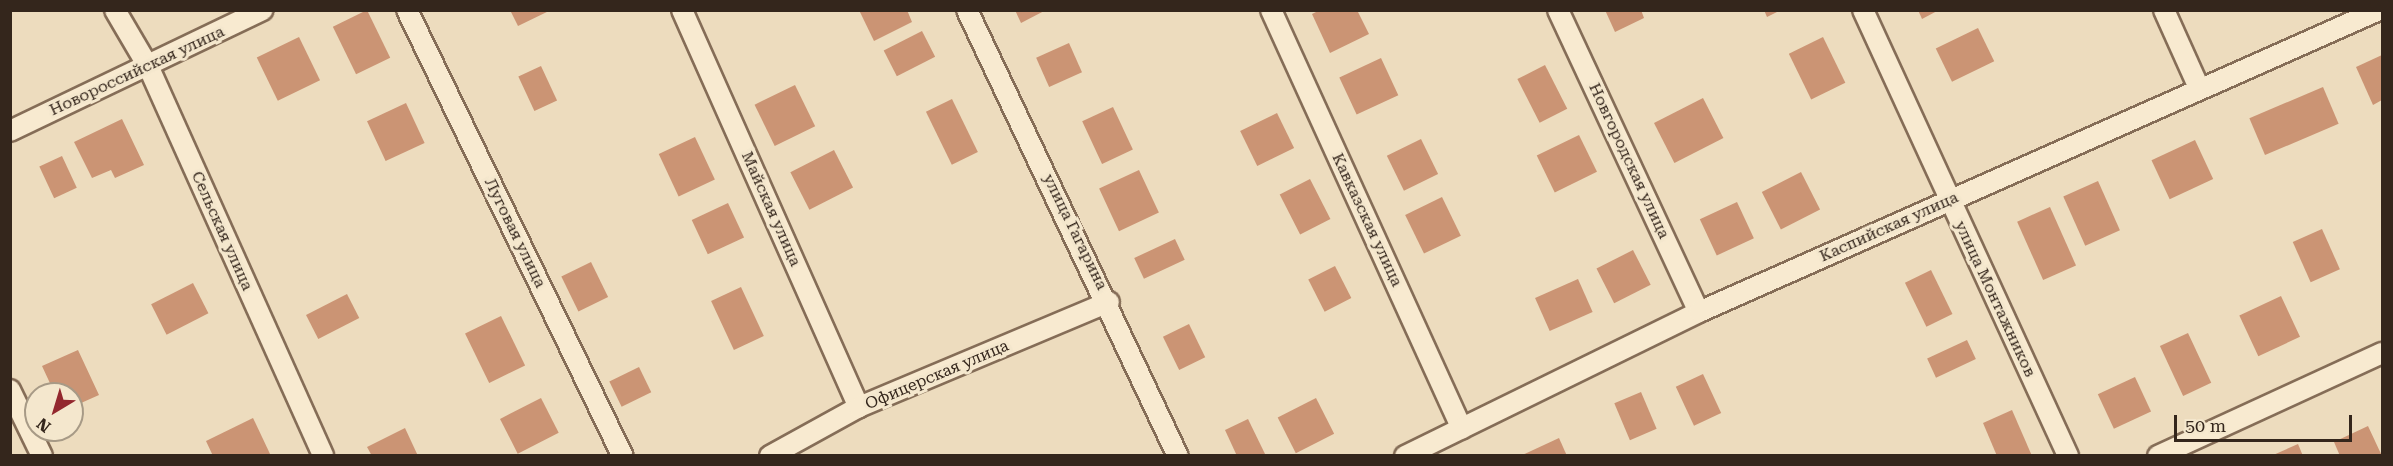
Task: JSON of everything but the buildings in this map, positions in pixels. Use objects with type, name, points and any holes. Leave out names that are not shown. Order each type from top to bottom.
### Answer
[{"type":"street","name":"Сельская улица","points":[[115,10],[149,68],[323,456]]},
{"type":"street","name":"Новороссийская улица","points":[[10,131],[149,68],[262,10]]},
{"type":"street","name":"Луговая улица","points":[[407,10],[623,456]]},
{"type":"street","name":"Майская улица","points":[[682,10],[860,408]]},
{"type":"street","name":"улица Гагарина","points":[[968,10],[1109,302],[1178,456]]},
{"type":"street","name":"Кавказская улица","points":[[1271,10],[1462,429]]},
{"type":"street","name":"Новгородская улица","points":[[1558,10],[1699,312]]},
{"type":"street","name":"улица Монтажников","points":[[1863,10],[2068,456]]},
{"type":"street","points":[[2164,10],[2199,88]]},
{"type":"street","name":"Каспийская улица","points":[[1405,456],[1699,312],[1949,199],[2379,10]]},
{"type":"street","name":"Офицерская улица","points":[[770,456],[860,408],[1109,302]]},
{"type":"street","points":[[2158,456],[2382,353]]},
{"type":"street","points":[[10,390],[42,456]]}]
